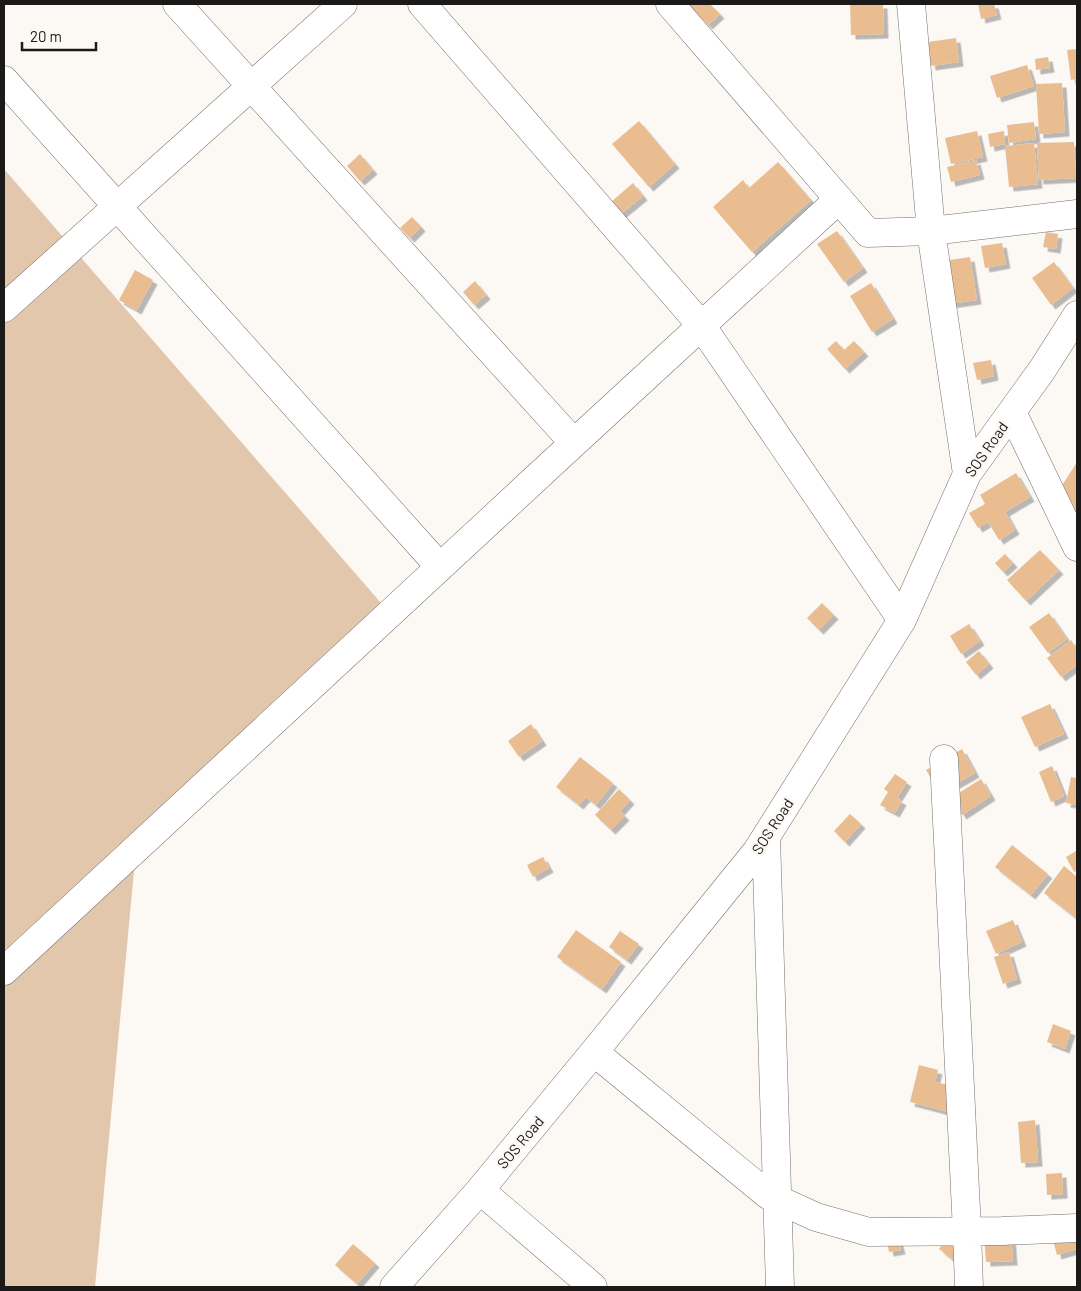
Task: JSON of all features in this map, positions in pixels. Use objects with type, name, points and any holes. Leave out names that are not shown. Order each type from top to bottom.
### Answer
[{"type":"street","points":[[177,4],[574,442]]},
{"type":"street","points":[[4,308],[343,4]]},
{"type":"street","points":[[422,4],[452,36],[701,325],[902,620]]},
{"type":"street","points":[[670,4],[868,233],[931,231],[1077,214]]},
{"type":"street","points":[[911,4],[931,231],[966,474]]},
{"type":"street","points":[[4,80],[440,566]]},
{"type":"street","points":[[4,971],[839,199]]},
{"type":"street","name":"SOS Road","points":[[394,1287],[480,1190],[757,851],[902,620],[966,474],[1042,370],[1077,315]]},
{"type":"street","points":[[1012,412],[1077,547]]},
{"type":"street","points":[[944,759],[967,1231],[968,1287]]},
{"type":"street","points":[[766,837],[780,1287]]},
{"type":"street","points":[[594,1052],[768,1195],[816,1217],[869,1232],[1077,1228]]},
{"type":"street","points":[[480,1190],[594,1287]]},
{"type":"shaded area","points":[[4,169],[395,619],[137,839],[95,1287],[4,1287]]},
{"type":"building","points":[[688,4],[710,4],[720,14],[708,25]]},
{"type":"building","points":[[850,4],[883,4],[884,34],[851,35]]},
{"type":"building","points":[[978,4],[994,4],[997,15],[981,19]]},
{"type":"building","points":[[956,38],[959,62],[931,66],[928,42]]},
{"type":"building","points":[[1077,49],[1077,79],[1071,80],[1067,50]]},
{"type":"building","points":[[1048,57],[1050,68],[1036,70],[1035,59]]},
{"type":"building","points":[[1027,65],[1034,86],[997,98],[990,76]]},
{"type":"building","points":[[1062,83],[1065,132],[1039,134],[1036,84]]},
{"type":"building","points":[[639,121],[675,164],[649,187],[612,144]]},
{"type":"building","points":[[1034,122],[1036,139],[1009,143],[1007,125]]},
{"type":"building","points":[[977,131],[983,157],[951,164],[945,138]]},
{"type":"building","points":[[1004,131],[1005,144],[990,147],[988,134]]},
{"type":"building","points":[[1074,142],[1076,178],[1039,180],[1037,143]]},
{"type":"building","points":[[1034,143],[1038,184],[1009,187],[1005,146]]},
{"type":"building","points":[[360,154],[373,170],[360,181],[347,166]]},
{"type":"building","points":[[976,160],[980,175],[951,182],[947,167]]},
{"type":"building","points":[[778,162],[811,200],[752,252],[713,207],[743,180],[749,188]]},
{"type":"building","points":[[633,183],[643,196],[621,214],[611,202]]},
{"type":"building","points":[[412,217],[421,227],[410,238],[400,228]]},
{"type":"building","points":[[837,231],[863,268],[844,282],[817,244]]},
{"type":"building","points":[[1046,232],[1058,234],[1056,249],[1043,247]]},
{"type":"building","points":[[1002,243],[1006,264],[985,268],[981,246]]},
{"type":"building","points":[[970,257],[977,300],[949,304],[943,261]]},
{"type":"building","points":[[1054,262],[1073,288],[1051,305],[1032,278]]},
{"type":"building","points":[[135,270],[153,280],[137,310],[119,300]]},
{"type":"building","points":[[475,281],[486,295],[474,305],[463,292]]},
{"type":"building","points":[[871,283],[893,319],[872,332],[850,296]]},
{"type":"building","points":[[836,341],[844,350],[854,341],[864,352],[845,369],[827,349]]},
{"type":"building","points":[[991,360],[994,376],[977,380],[973,363]]},
{"type":"building","points":[[1077,462],[1077,514],[1054,498]]},
{"type":"building","points":[[1016,473],[1030,497],[1005,512],[1015,530],[999,540],[988,522],[978,528],[969,513],[985,504],[980,495]]},
{"type":"building","points":[[1040,550],[1059,570],[1026,601],[1007,580]]},
{"type":"building","points":[[1005,554],[1013,563],[1003,572],[995,563]]},
{"type":"building","points":[[822,603],[834,615],[819,630],[807,618]]},
{"type":"building","points":[[1049,613],[1067,639],[1048,653],[1029,627]]},
{"type":"building","points":[[969,624],[980,641],[961,654],[950,636]]},
{"type":"building","points":[[1071,640],[1077,649],[1077,665],[1061,677],[1047,658]]},
{"type":"building","points":[[979,651],[989,664],[976,675],[966,662]]},
{"type":"building","points":[[1050,704],[1064,734],[1035,747],[1021,717]]},
{"type":"building","points":[[531,724],[542,741],[519,757],[508,741]]},
{"type":"building","points":[[962,749],[975,773],[952,786],[943,799],[926,770]]},
{"type":"building","points":[[580,757],[613,783],[596,805],[586,797],[579,805],[556,787]]},
{"type":"building","points":[[1052,766],[1064,796],[1051,802],[1039,772]]},
{"type":"building","points":[[895,774],[907,782],[897,798],[902,801],[895,813],[880,805],[888,792],[884,789]]},
{"type":"building","points":[[1071,777],[1077,778],[1077,805],[1066,803]]},
{"type":"building","points":[[981,779],[991,796],[962,815],[951,798]]},
{"type":"building","points":[[619,789],[630,800],[620,811],[625,816],[611,830],[595,815]]},
{"type":"building","points":[[850,814],[861,824],[845,842],[834,831]]},
{"type":"building","points":[[1012,845],[1048,874],[1031,895],[995,867]]},
{"type":"building","points":[[1076,851],[1077,870],[1074,872],[1066,857]]},
{"type":"building","points":[[543,857],[549,868],[533,877],[527,865]]},
{"type":"building","points":[[1064,866],[1077,877],[1077,919],[1044,893]]},
{"type":"building","points":[[1013,920],[1022,942],[996,954],[986,931]]},
{"type":"building","points":[[576,930],[621,962],[602,989],[557,957]]},
{"type":"building","points":[[620,931],[639,944],[627,960],[609,947]]},
{"type":"building","points":[[1009,952],[1017,979],[1003,984],[994,957]]},
{"type":"building","points":[[1053,1024],[1071,1031],[1065,1049],[1047,1042]]},
{"type":"building","points":[[919,1065],[938,1070],[935,1082],[962,1088],[956,1114],[910,1102]]},
{"type":"building","points":[[1035,1120],[1038,1162],[1021,1163],[1018,1122]]},
{"type":"building","points":[[1062,1173],[1063,1194],[1047,1195],[1046,1174]]},
{"type":"building","points":[[1077,1220],[1077,1249],[1057,1255],[1049,1225]]},
{"type":"building","points":[[1011,1233],[1013,1261],[986,1262],[984,1235]]},
{"type":"building","points":[[948,1236],[961,1245],[952,1259],[939,1249]]},
{"type":"building","points":[[898,1238],[901,1250],[889,1252],[887,1240]]},
{"type":"building","points":[[353,1244],[375,1263],[357,1284],[335,1265]]}]
